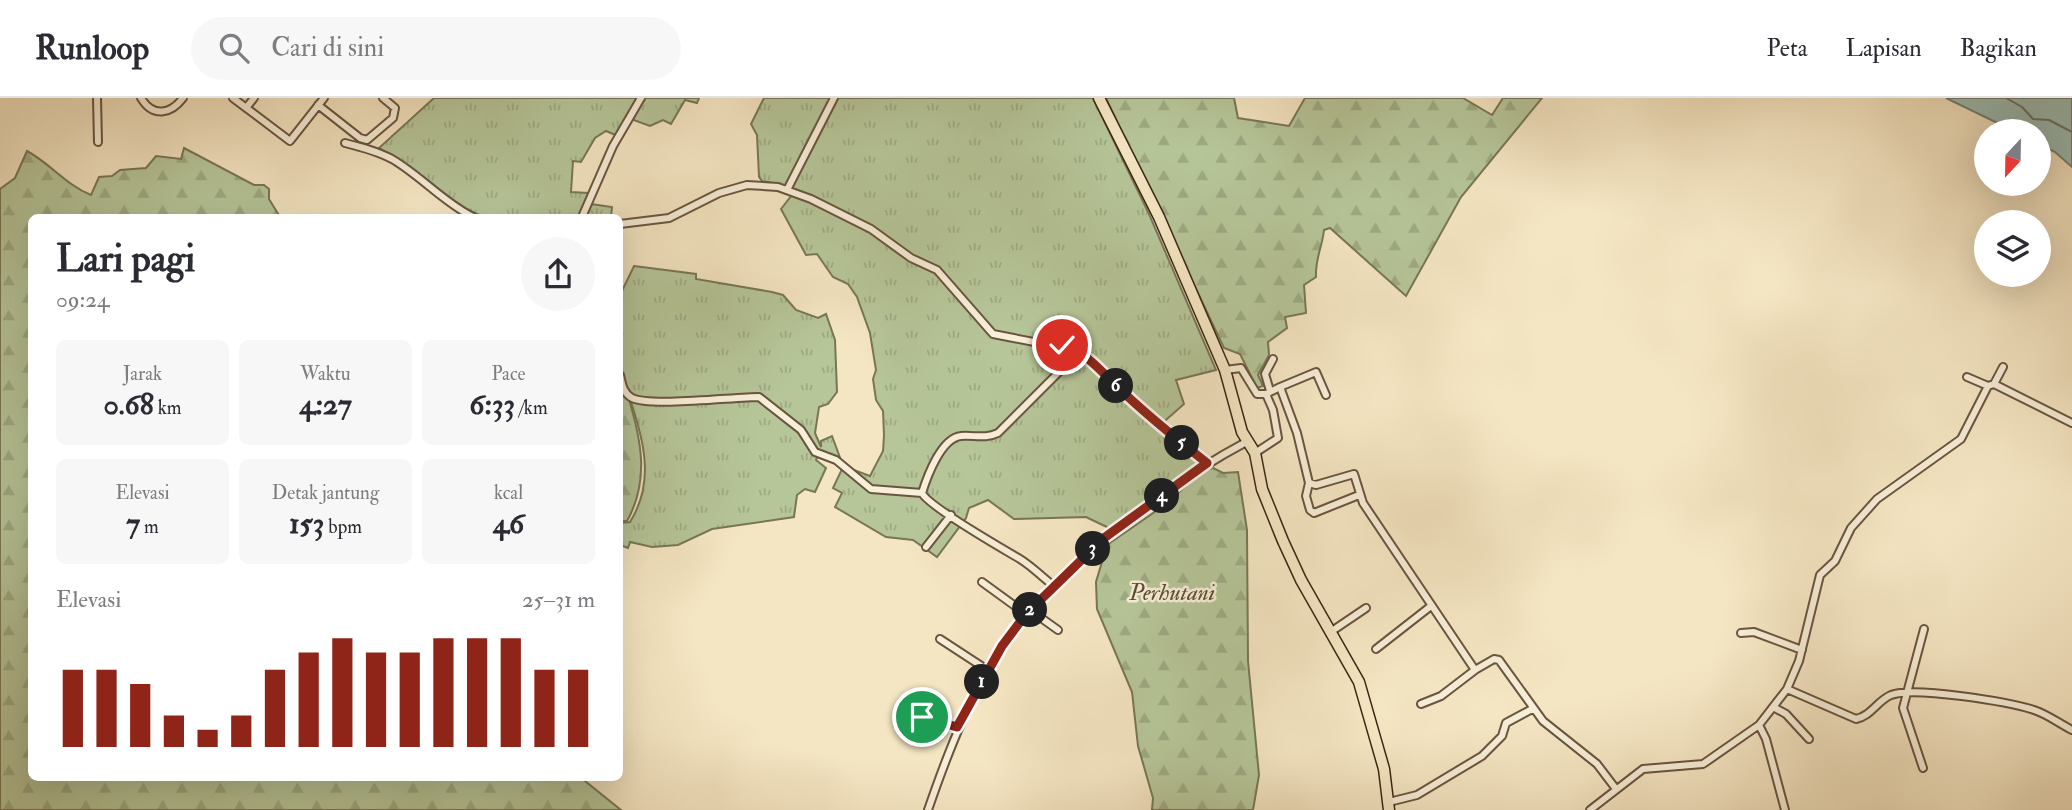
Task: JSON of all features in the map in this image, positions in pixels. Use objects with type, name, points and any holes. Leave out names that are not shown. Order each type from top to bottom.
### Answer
[{"type":"highway","points":[[1099,98],[1159,217],[1225,370],[1242,432],[1250,440],[1255,453],[1262,489],[1283,541],[1301,580],[1352,668],[1365,699],[1384,769],[1389,806]]},
{"type":"street","points":[[97,98],[98,142]]},
{"type":"street","points":[[141,98],[152,110],[165,112],[173,110],[183,98]]},
{"type":"street","points":[[233,98],[290,141],[320,101],[354,134],[368,140],[393,118],[395,108],[383,98]]},
{"type":"street","points":[[246,108],[254,98]]},
{"type":"street","points":[[583,214],[613,146],[641,98]]},
{"type":"street","points":[[787,190],[834,98]]},
{"type":"street","points":[[345,143],[377,151],[392,159],[451,206],[467,214]]},
{"type":"street","points":[[623,224],[669,218],[719,192],[747,185],[763,184],[787,190],[871,229],[911,258],[937,270],[993,334],[1080,351],[1123,393],[1207,463]]},
{"type":"street","points":[[922,493],[948,442],[961,436],[989,437],[998,433],[1080,351]]},
{"type":"street","points":[[1255,453],[1278,438],[1265,374],[1273,359]]},
{"type":"street","points":[[1590,810],[1647,768],[1703,764],[1759,725],[1775,708],[1787,689],[1802,650],[1821,575],[1835,561],[1851,528],[1877,499],[1961,439],[2003,367]]},
{"type":"street","points":[[1225,370],[1241,368],[1249,376],[1255,393],[1268,393],[1313,371],[1320,375],[1326,395]]},
{"type":"street","points":[[1966,377],[1991,385],[2072,423]]},
{"type":"street","points":[[623,384],[626,393],[635,399],[765,399],[801,430],[815,452],[836,460],[871,489],[922,493],[932,503],[996,547],[1019,558],[1055,587]]},
{"type":"street","points":[[1280,387],[1297,433],[1309,483],[1306,496],[1308,506],[1314,513],[1359,495]]},
{"type":"street","points":[[928,810],[957,727],[1002,646],[1028,612],[1104,538],[1207,463],[1250,440]]},
{"type":"street","points":[[1309,483],[1316,485],[1353,474],[1359,495],[1475,670]]},
{"type":"street","points":[[926,547],[951,515]]},
{"type":"street","points":[[982,582],[1058,630]]},
{"type":"street","points":[[1376,649],[1431,606]]},
{"type":"street","points":[[1332,631],[1366,608]]},
{"type":"street","points":[[1923,768],[1903,708],[1924,629]]},
{"type":"street","points":[[1741,633],[1763,634],[1802,650]]},
{"type":"street","points":[[940,639],[989,671]]},
{"type":"street","points":[[1421,704],[1441,696],[1494,659],[1499,660],[1546,725],[1597,764],[1616,789]]},
{"type":"street","points":[[1787,689],[1856,719],[1863,717],[1889,696],[1906,693],[1972,698],[2028,708],[2072,730]]},
{"type":"street","points":[[1775,708],[1786,714],[1809,739]]},
{"type":"street","points":[[1389,806],[1417,795],[1482,756],[1502,736],[1506,723],[1532,709]]},
{"type":"street","points":[[922,717],[957,727]]},
{"type":"street","points":[[1759,725],[1766,739],[1786,810]]},
{"type":"green space","points":[[434,98],[699,98],[697,103],[685,100],[671,124],[663,120],[650,126],[631,119],[620,137],[606,131],[595,138],[581,162],[573,161],[571,192],[588,193],[591,204],[612,207],[611,214],[477,214],[454,204],[408,166],[379,148]]},
{"type":"green space","points":[[764,98],[1093,98],[1149,214],[1216,370],[1176,380],[1184,404],[1158,427],[1199,462],[1109,528],[1086,517],[1014,519],[988,500],[969,508],[966,518],[937,557],[913,540],[886,537],[835,507],[842,493],[833,488],[842,469],[846,467],[870,476],[883,451],[883,411],[876,400],[873,379],[876,370],[870,333],[857,297],[848,284],[833,277],[817,254],[806,255],[781,209],[795,191],[762,181],[759,177],[757,135],[751,124]]},
{"type":"green space","points":[[1106,98],[1234,98],[1238,118],[1289,126],[1305,98],[1463,98],[1492,115],[1503,98],[1542,98],[1461,197],[1406,296],[1330,228],[1324,230],[1316,277],[1304,285],[1306,313],[1285,317],[1287,328],[1268,342],[1269,355],[1258,375],[1263,386],[1257,388],[1240,354],[1224,348]]},
{"type":"green space","points":[[184,148],[254,185],[264,185],[269,189],[269,199],[278,214],[28,214],[28,781],[585,781],[621,810],[0,810],[0,189],[15,178],[27,151],[74,186],[91,195],[99,177],[112,176],[120,170],[146,168],[156,156],[181,159]]},
{"type":"green space","points":[[634,266],[696,274],[696,279],[772,292],[783,295],[796,310],[818,318],[826,314],[835,340],[837,392],[828,404],[819,407],[815,433],[821,447],[821,441],[832,436],[842,463],[819,453],[816,460],[826,468],[815,492],[805,489],[797,495],[794,517],[712,529],[678,545],[652,547],[630,542],[628,548],[623,546],[623,523],[630,522],[638,507],[645,475],[642,444],[634,412],[629,396],[623,393],[623,289]]},
{"type":"green space","points":[[623,394],[628,396],[637,428],[641,459],[639,490],[627,521],[623,521]]},
{"type":"green space","name":"Perhutani","points":[[1213,468],[1223,473],[1238,472],[1247,530],[1248,661],[1259,775],[1253,810],[1152,810],[1153,798],[1138,746],[1132,692],[1097,609],[1096,582],[1107,545],[1166,504],[1202,471]]},
{"type":"water","points":[[1946,98],[2072,98],[2072,167],[2051,150],[2051,119],[1989,119]]},
{"type":"route","points":[[922,717],[957,727],[1002,646],[1026,614],[1104,538],[1207,463],[1123,393],[1080,351],[1062,345]]}]
